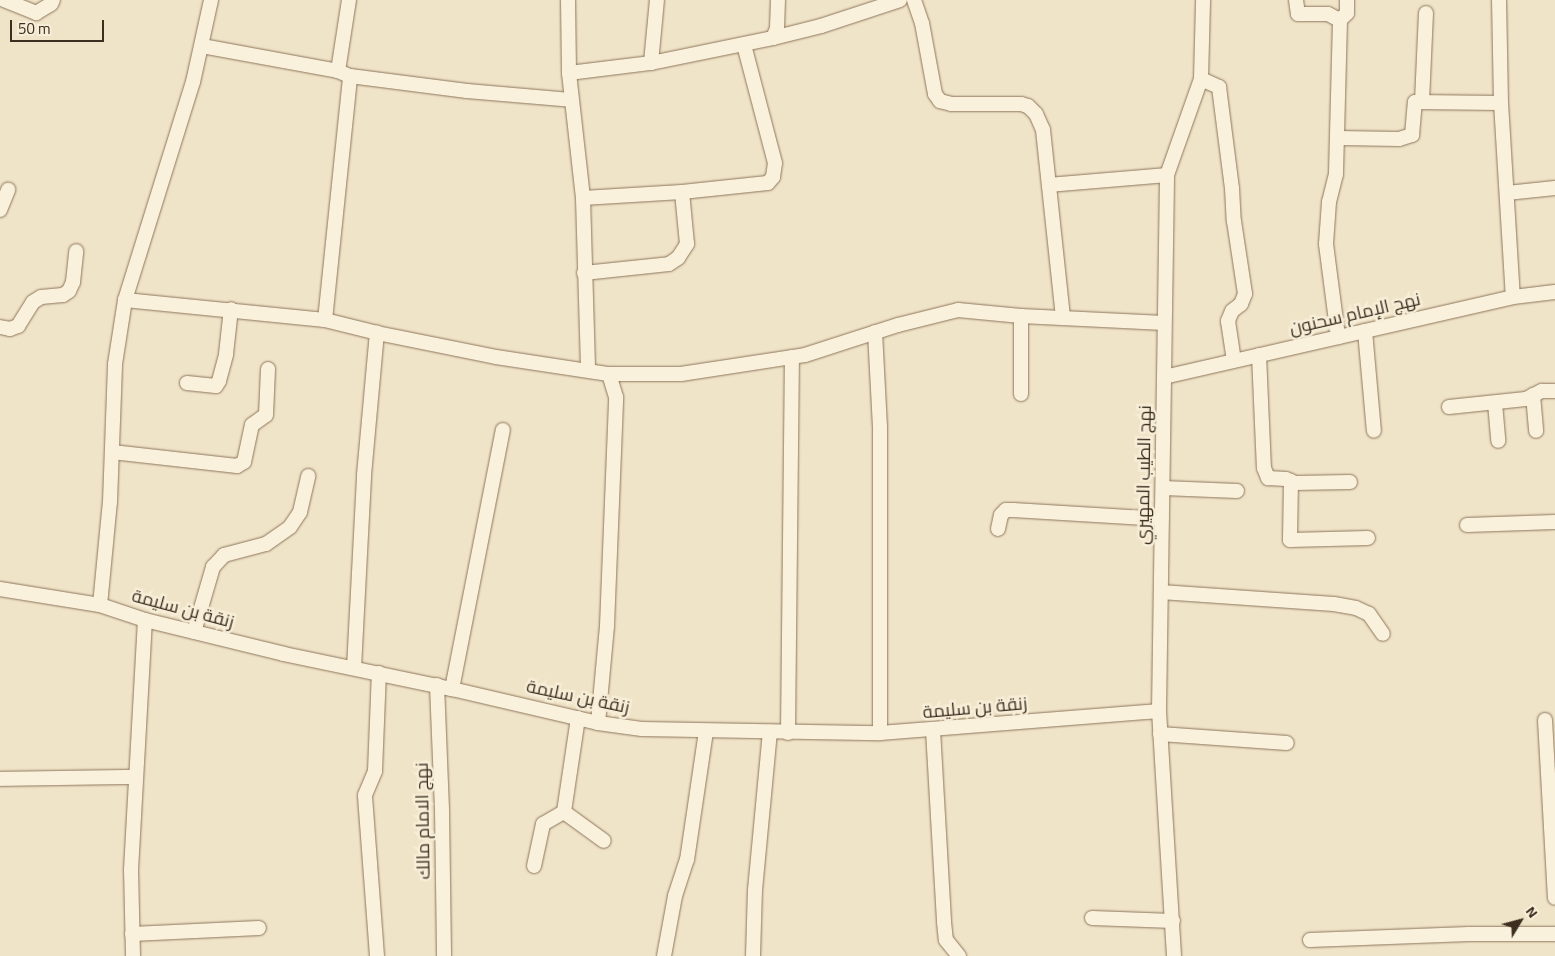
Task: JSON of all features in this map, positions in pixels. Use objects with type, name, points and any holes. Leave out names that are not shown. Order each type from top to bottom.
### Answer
[{"type":"street","points":[[4,0],[36,13],[51,4],[53,0]]},
{"type":"street","points":[[100,605],[107,548],[115,364],[126,300],[193,82],[211,0]]},
{"type":"street","points":[[325,320],[349,0]]},
{"type":"street","points":[[568,0],[571,100],[584,198],[584,273],[588,370]]},
{"type":"street","points":[[651,63],[657,0]]},
{"type":"street","points":[[773,38],[777,28],[778,0]]},
{"type":"street","points":[[569,73],[651,63],[744,45],[821,26],[900,0]]},
{"type":"street","points":[[914,0],[922,23],[935,94],[940,101],[951,104],[1020,104],[1028,106],[1036,114],[1043,130],[1063,318]]},
{"type":"street","name":"نهج الطيب المهيري","points":[[1174,956],[1160,734],[1160,592],[1163,488],[1166,174],[1201,79],[1203,0]]},
{"type":"street","points":[[1296,0],[1298,14],[1328,14],[1340,20]]},
{"type":"street","points":[[1338,337],[1326,244],[1329,202],[1336,174],[1339,138],[1340,20],[1347,14],[1347,0]]},
{"type":"street","points":[[1499,0],[1501,103],[1513,297]]},
{"type":"street","points":[[1422,101],[1426,13]]},
{"type":"street","points":[[584,198],[682,192],[768,182],[774,177],[775,163],[744,45]]},
{"type":"street","points":[[202,46],[344,74],[467,91],[571,100]]},
{"type":"street","points":[[1201,79],[1219,88],[1232,188],[1234,221],[1245,294],[1241,304],[1232,311],[1228,321],[1234,361]]},
{"type":"street","points":[[1339,138],[1399,139],[1412,135],[1415,102],[1501,103]]},
{"type":"street","points":[[1049,186],[1166,174]]},
{"type":"street","points":[[1507,193],[1555,188]]},
{"type":"street","points":[[0,210],[8,190]]},
{"type":"street","points":[[584,273],[668,264],[678,258],[687,244],[682,192]]},
{"type":"street","points":[[0,327],[10,329],[18,326],[33,302],[41,297],[63,295],[69,291],[73,282],[76,251]]},
{"type":"street","name":"نهج الإمام سحنون","points":[[1164,377],[1513,297],[1555,292]]},
{"type":"street","points":[[126,300],[325,320],[377,333],[496,357],[609,374],[681,374],[805,355],[928,316],[958,310],[1021,316],[1164,323]]},
{"type":"street","points":[[187,384],[216,386],[219,381],[226,354],[231,310]]},
{"type":"street","points":[[1021,316],[1021,394]]},
{"type":"street","points":[[1365,331],[1374,430]]},
{"type":"street","points":[[876,332],[880,426],[880,733]]},
{"type":"street","points":[[354,668],[364,475],[377,333]]},
{"type":"street","points":[[1259,355],[1264,468],[1268,478],[1295,483],[1350,482]]},
{"type":"street","points":[[788,733],[792,357]]},
{"type":"street","points":[[112,452],[237,466],[244,462],[252,425],[266,414],[268,369]]},
{"type":"street","points":[[598,723],[607,626],[616,397],[609,374]]},
{"type":"street","points":[[1449,407],[1526,399],[1542,391],[1555,391]]},
{"type":"street","points":[[1533,396],[1536,431]]},
{"type":"street","points":[[1495,403],[1498,442]]},
{"type":"street","points":[[452,689],[503,430]]},
{"type":"street","points":[[194,632],[213,567],[224,555],[266,544],[290,526],[300,512],[308,476]]},
{"type":"street","points":[[1291,481],[1290,540],[1368,538]]},
{"type":"street","points":[[1163,488],[1237,491]]},
{"type":"street","points":[[998,529],[1002,515],[1006,510],[1162,519]]},
{"type":"street","points":[[1467,524],[1555,522]]},
{"type":"street","name":"زنقة بن سليمة","points":[[0,588],[100,605],[145,620],[284,654],[452,689],[598,723],[642,729],[706,732],[880,733],[1160,711]]},
{"type":"street","points":[[1160,592],[1334,604],[1356,608],[1368,614],[1383,634]]},
{"type":"street","points":[[133,956],[131,870],[134,777],[145,620]]},
{"type":"street","points":[[377,956],[365,795],[376,771],[379,673]]},
{"type":"street","name":"نهج الامام مالك","points":[[437,686],[442,810],[444,956]]},
{"type":"street","points":[[564,812],[578,718]]},
{"type":"street","points":[[1545,720],[1555,898]]},
{"type":"street","points":[[933,730],[944,922],[946,940],[958,956]]},
{"type":"street","points":[[664,956],[675,896],[686,860],[706,732]]},
{"type":"street","points":[[753,956],[755,890],[770,732]]},
{"type":"street","points":[[1160,734],[1287,743]]},
{"type":"street","points":[[0,779],[134,777]]},
{"type":"street","points":[[564,812],[604,841]]},
{"type":"street","points":[[534,866],[543,824],[564,812]]},
{"type":"street","points":[[1092,918],[1173,921]]},
{"type":"street","points":[[132,934],[259,928]]},
{"type":"street","points":[[1310,940],[1469,934],[1555,934]]}]
